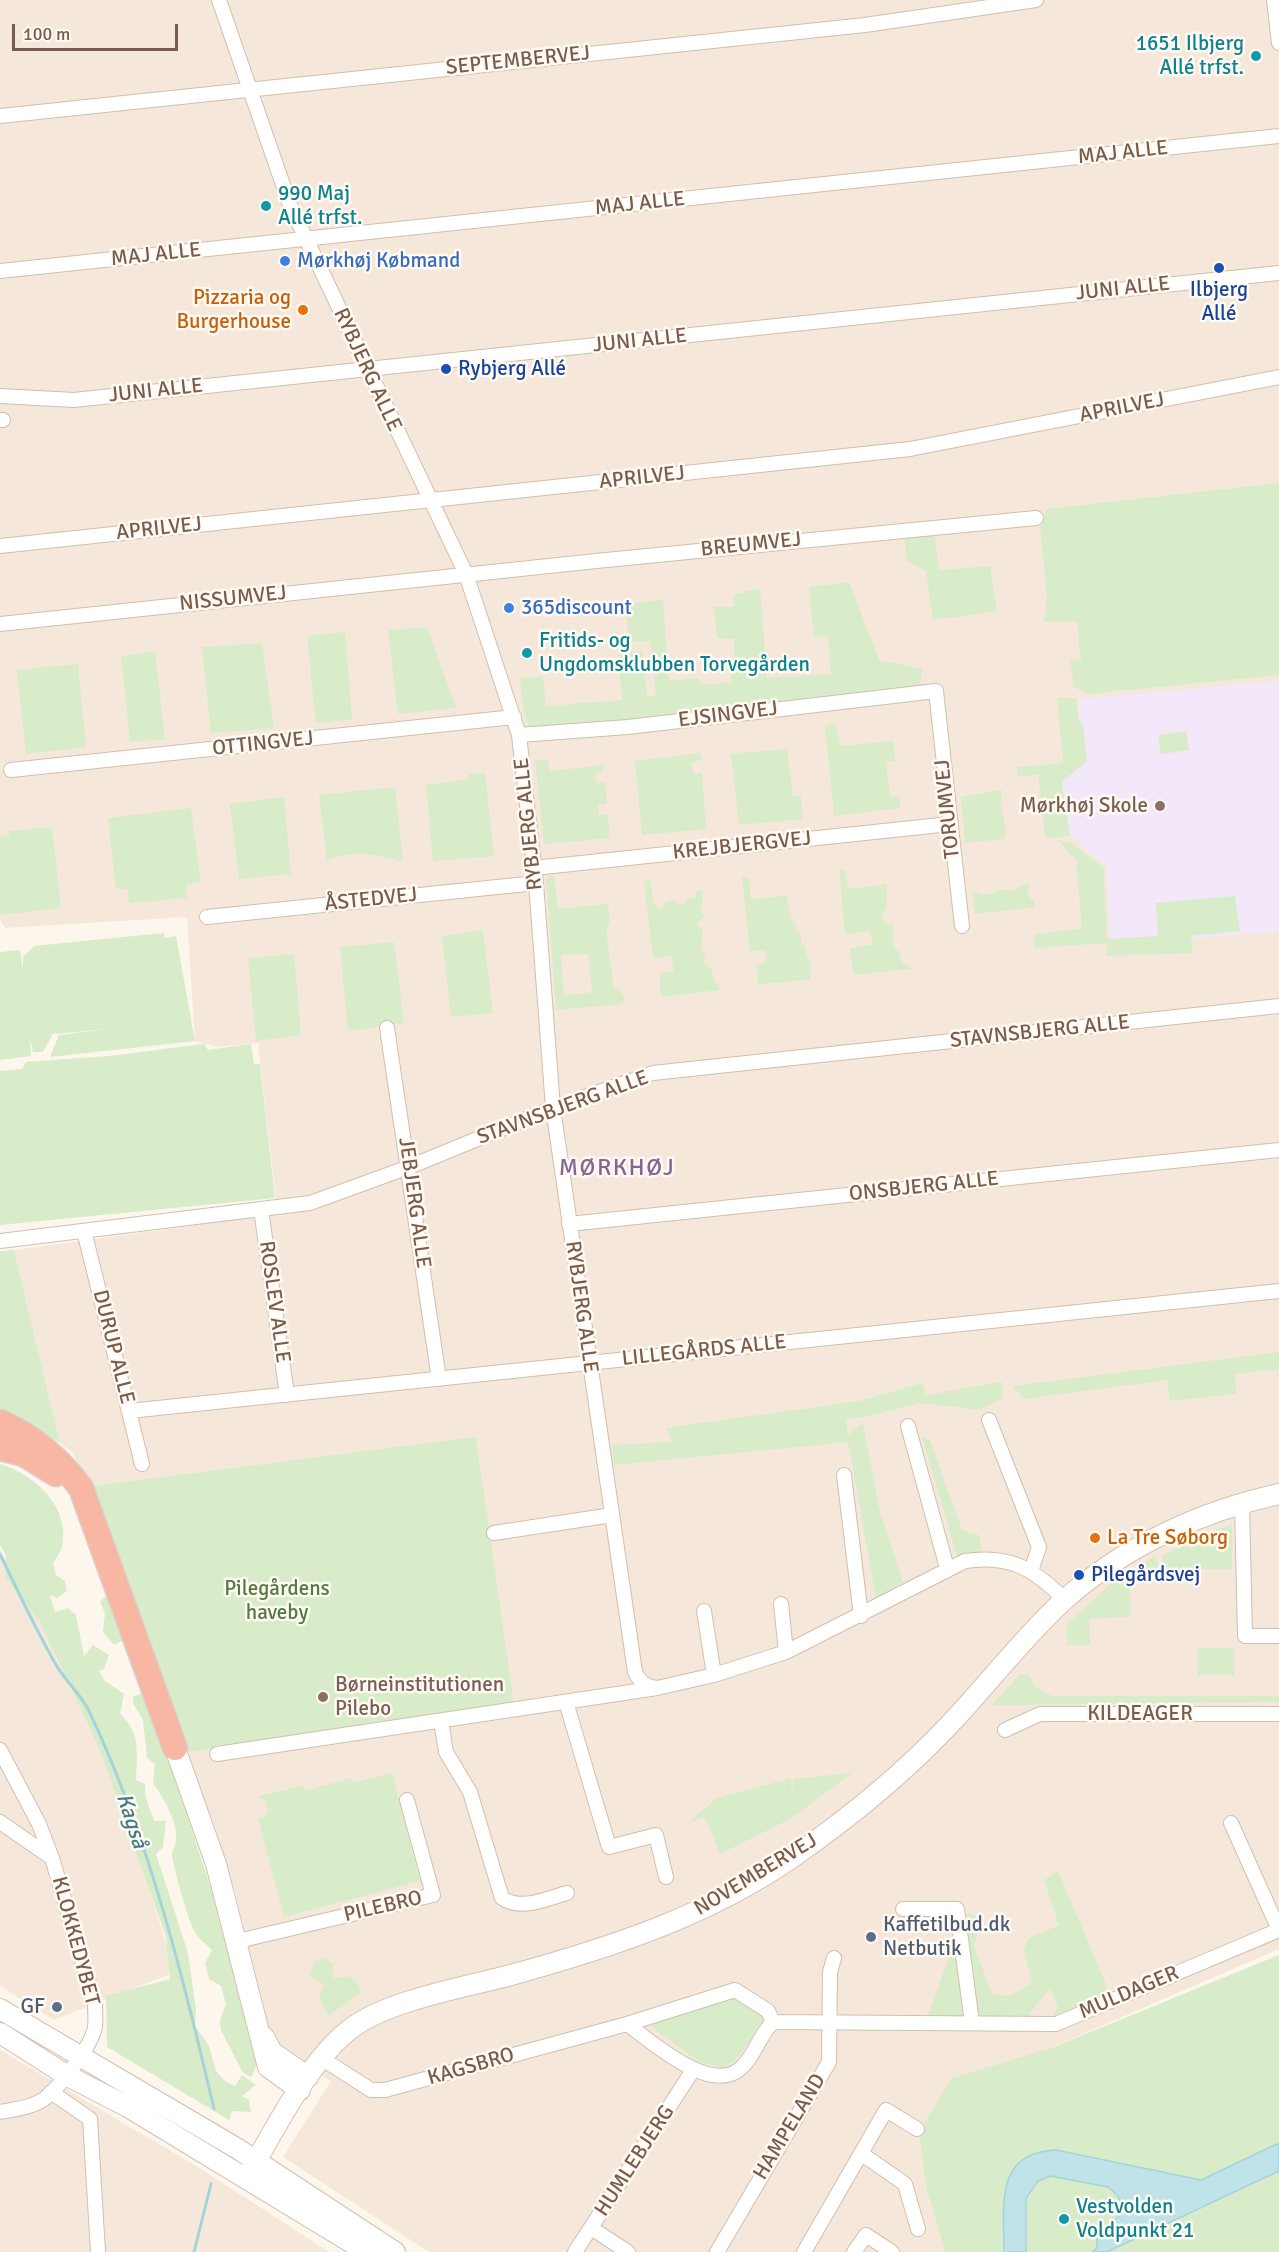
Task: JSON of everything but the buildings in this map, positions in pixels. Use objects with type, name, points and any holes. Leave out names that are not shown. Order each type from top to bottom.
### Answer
[{"type":"highway","points":[[0,1422],[25,1433],[62,1462],[81,1488],[175,1748]]},
{"type":"highway","points":[[0,1448],[24,1454],[47,1466],[68,1484],[87,1509]]},
{"type":"street","name":"RYBJERG ALLE","points":[[219,0],[305,240],[466,574],[519,735],[536,883],[553,1108],[568,1224],[635,1672],[640,1681],[649,1687],[657,1688]]},
{"type":"street","name":"SEPTEMBERVEJ","points":[[0,116],[853,26],[1036,0]]},
{"type":"street","points":[[1274,0],[1279,43]]},
{"type":"street","name":"MAJ ALLE","points":[[0,271],[1279,136]]},
{"type":"street","name":"JUNI ALLE","points":[[0,396],[74,400],[1279,273]]},
{"type":"street","name":"APRILVEJ","points":[[0,546],[910,449],[1279,377]]},
{"type":"street","name":"BREUMVEJ","points":[[466,574],[1036,518]]},
{"type":"street","name":"NISSUMVEJ","points":[[0,624],[466,574]]},
{"type":"street","name":"EJSINGVEJ","points":[[519,735],[628,727],[936,691]]},
{"type":"street","name":"TORUMVEJ","points":[[936,691],[962,926]]},
{"type":"street","name":"OTTINGVEJ","points":[[11,770],[514,717]]},
{"type":"street","name":"KREJBJERGVEJ","points":[[534,868],[950,824]]},
{"type":"street","name":"ÅSTEDVEJ","points":[[207,917],[536,883]]},
{"type":"street","name":"STAVNSBJERG ALLE","points":[[0,1241],[310,1203],[409,1167],[553,1108],[653,1073],[1279,1006]]},
{"type":"street","name":"JEBJERG ALLE","points":[[387,1028],[439,1379]]},
{"type":"street","name":"ONSBJERG ALLE","points":[[568,1224],[1279,1150]]},
{"type":"street","name":"ROSLEV ALLE","points":[[261,1209],[287,1395]]},
{"type":"street","name":"DURUP ALLE","points":[[84,1231],[142,1464]]},
{"type":"street","name":"LILLEGÅRDS ALLE","points":[[129,1412],[1279,1291]]},
{"type":"street","points":[[989,1420],[1039,1547],[1031,1571]]},
{"type":"street","points":[[908,1426],[947,1568]]},
{"type":"street","points":[[844,1475],[861,1616]]},
{"type":"street","name":"NOVEMBERVEJ","points":[[247,2178],[321,2058],[353,2026],[397,2006],[623,1942],[691,1914],[791,1858],[848,1817],[894,1778],[950,1725],[1065,1600],[1146,1543],[1192,1520],[1242,1503],[1279,1494]]},
{"type":"street","points":[[1242,1503],[1245,1636],[1279,1636]]},
{"type":"street","points":[[494,1533],[612,1515]]},
{"type":"street","points":[[217,1754],[657,1688],[714,1675],[786,1652],[861,1616],[947,1568],[965,1561],[992,1559],[1031,1571],[1045,1580],[1065,1600]]},
{"type":"street","points":[[781,1604],[786,1652]]},
{"type":"street","points":[[704,1611],[714,1675]]},
{"type":"street","points":[[566,1702],[609,1847],[656,1835],[666,1877]]},
{"type":"street","name":"KILDEAGER","points":[[1005,1730],[1040,1714],[1279,1714]]},
{"type":"street","points":[[441,1721],[446,1752],[470,1792],[502,1898],[512,1904],[525,1905],[567,1893]]},
{"type":"street","points":[[175,1748],[216,1864],[238,1941],[260,2029],[261,2046],[268,2067],[304,2084]]},
{"type":"street","name":"KLOKKEDYBET","points":[[0,1750],[39,1824],[52,1858],[95,2004],[95,2027],[79,2057],[66,2075],[44,2099],[26,2108],[0,2112]]},
{"type":"street","name":"PILEBRO","points":[[238,1941],[433,1895],[407,1800]]},
{"type":"street","name":"KLOKKEDYBET","points":[[0,1822],[52,1858]]},
{"type":"street","name":"MULDAGER","points":[[773,2022],[1056,2024],[1279,1930],[1231,1823]]},
{"type":"street","points":[[903,1909],[957,1909],[972,2023]]},
{"type":"street","name":"HAMPELAND","points":[[717,2252],[829,2062],[830,1972],[834,1958]]},
{"type":"street","name":"KAGSBRO","points":[[321,2058],[371,2090],[385,2090],[627,2024],[735,1990],[768,2011],[773,2022]]},
{"type":"street","points":[[0,2009],[257,2161],[394,2252]]},
{"type":"street","points":[[627,2024],[693,2070],[711,2075],[727,2075],[741,2069],[773,2022]]},
{"type":"street","points":[[0,2033],[66,2075],[128,2107],[367,2252]]},
{"type":"street","name":"HUMLEBJERG","points":[[575,2252],[693,2070]]},
{"type":"street","points":[[51,2092],[90,2119],[98,2252]]},
{"type":"street","points":[[804,2252],[886,2110],[917,2129]]},
{"type":"street","points":[[862,2154],[904,2184],[918,2229]]},
{"type":"street","points":[[591,2228],[628,2252]]},
{"type":"street","points":[[854,2252],[866,2235],[892,2252]]},
{"type":"shaded area","points":[[0,0],[1279,0],[1279,1949],[1055,2046],[927,2191],[945,2252],[429,2252],[283,2157],[331,2081],[273,2044],[236,1896],[214,1823],[184,1753],[513,1705],[476,1438],[91,1486],[72,1452],[60,1443],[14,1250],[270,1215],[276,1199],[258,1043],[218,1047],[195,1041],[187,917],[5,928],[0,920]]},
{"type":"shaded area","name":"Mørkhøj Skole","points":[[1279,681],[1279,931],[1111,946],[1106,866],[1070,836],[1045,838],[1037,769],[1084,765],[1083,724],[1080,725],[1078,699]]},
{"type":"shaded area","points":[[0,1550],[39,1621],[99,1748],[141,1863],[175,1972],[54,2020],[0,1986]]},
{"type":"shaded area","points":[[0,2050],[201,2169],[329,2252],[0,2252]]},
{"type":"green space","points":[[1279,483],[1279,675],[1088,694],[1074,687],[1070,659],[1081,662],[1077,621],[1044,622],[1047,597],[1040,526],[1047,509]]},
{"type":"green space","points":[[934,530],[939,570],[990,566],[997,611],[933,620],[926,571],[907,561],[904,532]]},
{"type":"green space","points":[[849,582],[879,660],[923,669],[919,689],[770,708],[530,730],[524,714],[520,678],[543,676],[546,706],[622,700],[618,653],[643,651],[647,697],[656,695],[650,641],[629,642],[625,605],[663,599],[669,681],[698,678],[702,685],[731,682],[730,662],[735,660],[734,639],[717,638],[714,607],[734,607],[733,595],[760,588],[767,678],[831,674],[828,636],[814,637],[809,587]]},
{"type":"green space","points":[[427,627],[456,708],[398,714],[388,630]]},
{"type":"green space","points":[[345,632],[352,720],[316,723],[307,636]]},
{"type":"green space","points":[[262,643],[274,728],[211,733],[202,647]]},
{"type":"green space","points":[[155,651],[165,740],[130,741],[121,656]]},
{"type":"green space","points":[[78,664],[86,747],[26,754],[17,670]]},
{"type":"green space","points":[[1057,698],[1076,698],[1080,724],[1083,724],[1087,761],[1062,782],[1070,836],[1045,838],[1038,775],[1017,776],[1017,767],[1063,763]]},
{"type":"green space","points":[[835,724],[840,746],[893,741],[895,761],[886,762],[890,797],[899,796],[900,808],[834,816],[825,725]]},
{"type":"green space","points":[[1186,731],[1189,750],[1161,754],[1158,735]]},
{"type":"green space","points":[[787,749],[793,796],[801,796],[803,819],[739,825],[731,754]]},
{"type":"green space","points":[[700,753],[701,760],[692,762],[693,774],[702,773],[706,829],[642,835],[635,761]]},
{"type":"green space","points":[[535,760],[548,760],[550,771],[603,765],[603,772],[595,773],[596,783],[605,782],[607,804],[598,805],[599,815],[608,815],[610,838],[544,844]]},
{"type":"green space","points":[[485,773],[494,856],[433,861],[426,785],[469,779],[469,774]]},
{"type":"green space","points":[[395,787],[403,862],[364,854],[345,855],[327,861],[319,795]]},
{"type":"green space","points":[[1003,790],[1001,803],[1005,827],[1004,839],[965,843],[961,797]]},
{"type":"green space","points":[[284,797],[291,874],[239,879],[230,804]]},
{"type":"green space","points":[[191,808],[201,882],[186,885],[187,898],[129,903],[128,890],[116,888],[108,818]]},
{"type":"green space","points":[[52,827],[61,908],[0,915],[0,835],[9,837],[9,831]]},
{"type":"green space","points":[[1058,840],[1071,843],[1104,868],[1107,939],[1158,936],[1156,903],[1235,896],[1240,931],[1191,936],[1193,953],[1107,956],[1107,943],[1035,948],[1034,934],[1082,929],[1076,860]]},
{"type":"green space","points":[[839,869],[845,869],[848,889],[887,884],[886,909],[882,913],[884,923],[893,924],[893,948],[899,951],[902,963],[909,965],[910,969],[853,975],[850,948],[873,945],[870,931],[845,934]]},
{"type":"green space","points":[[554,875],[558,909],[608,904],[610,920],[606,930],[614,989],[618,989],[625,998],[622,1004],[556,1010],[546,877]],"holes":[[[588,954],[592,992],[564,996],[561,955]]]},
{"type":"green space","points":[[742,877],[749,877],[751,900],[786,895],[792,921],[795,921],[802,946],[805,946],[807,958],[810,959],[810,979],[758,985],[757,967],[766,962],[765,950],[750,952]]},
{"type":"green space","points":[[644,881],[651,881],[653,902],[658,908],[662,908],[666,901],[675,900],[679,905],[683,905],[688,899],[695,899],[697,891],[702,890],[703,901],[700,906],[704,917],[697,925],[703,930],[701,950],[706,955],[704,963],[711,969],[715,983],[719,985],[720,990],[661,997],[659,973],[674,971],[671,956],[653,958]]},
{"type":"green space","points":[[1028,883],[1030,887],[1027,894],[1035,907],[975,914],[972,891],[984,895],[994,893],[998,889],[1013,891]]},
{"type":"green space","points":[[483,930],[493,1013],[451,1017],[442,936]]},
{"type":"green space","points":[[164,933],[165,938],[176,936],[195,1041],[50,1057],[59,1035],[106,1029],[53,1034],[43,1052],[33,1052],[30,1037],[31,1056],[0,1060],[0,952],[20,950],[23,970],[23,957],[34,946]]},
{"type":"green space","points":[[394,942],[404,1023],[348,1031],[340,947]]},
{"type":"green space","points":[[294,954],[301,1035],[256,1041],[248,958]]},
{"type":"green space","points":[[204,1044],[208,1050],[251,1044],[254,1064],[260,1064],[275,1198],[0,1225],[0,1071],[22,1069],[26,1062],[109,1056]]},
{"type":"green space","points":[[14,1250],[60,1443],[0,1408],[0,1251]]},
{"type":"green space","points":[[1279,1352],[1279,1369],[1235,1374],[1236,1394],[1170,1401],[1167,1380],[1024,1399],[1013,1386]]},
{"type":"green space","points":[[1002,1382],[1002,1398],[980,1410],[920,1403],[846,1419],[848,1435],[863,1423],[879,1508],[903,1582],[876,1598],[848,1442],[614,1465],[612,1445],[672,1442],[666,1428],[859,1401],[922,1383],[926,1395]]},
{"type":"green space","name":"Pilegårdens haveby","points":[[476,1437],[514,1705],[184,1753],[91,1486]]},
{"type":"green space","points":[[922,1437],[930,1440],[962,1530],[979,1535],[982,1552],[957,1556]]},
{"type":"green space","points":[[0,1464],[37,1484],[47,1494],[61,1519],[62,1547],[53,1563],[56,1575],[65,1581],[67,1591],[57,1598],[50,1595],[55,1612],[68,1608],[76,1615],[84,1656],[93,1645],[109,1655],[104,1669],[99,1671],[105,1681],[124,1694],[120,1714],[127,1721],[135,1736],[136,1780],[145,1784],[145,1795],[154,1821],[166,1821],[163,1847],[156,1854],[188,1953],[196,2010],[195,2026],[209,2046],[216,2071],[225,2081],[235,2086],[242,2075],[256,2085],[242,2096],[249,2100],[251,2112],[232,2111],[229,2120],[107,2047],[106,1996],[170,1979],[166,1937],[99,1748],[39,1621],[5,1576],[6,1555],[0,1545]]},
{"type":"green space","points":[[1232,1524],[1232,1569],[1164,1569],[1162,1556],[1199,1537]]},
{"type":"green space","points":[[1155,1556],[1159,1566],[1143,1572],[1130,1587],[1130,1617],[1089,1619],[1090,1645],[1067,1645],[1067,1624],[1114,1581]]},
{"type":"green space","points":[[111,1590],[127,1638],[114,1645],[103,1632],[105,1613],[100,1602]]},
{"type":"green space","points":[[1198,1648],[1234,1648],[1234,1675],[1198,1675]]},
{"type":"green space","points":[[1020,1674],[1028,1675],[1036,1687],[1052,1696],[1279,1696],[1279,1702],[992,1705]]},
{"type":"green space","points":[[141,1693],[147,1694],[246,1995],[256,2054],[256,2067],[251,2077],[243,2073],[221,2030],[220,2020],[226,2004],[221,1986],[209,1979],[205,1963],[212,1950],[196,1934],[189,1919],[175,1871],[172,1854],[176,1834],[173,1819],[153,1783],[155,1764],[147,1758],[143,1720],[133,1703],[133,1697]]},
{"type":"green space","points":[[392,1773],[420,1881],[284,1917],[258,1818],[265,1817],[268,1810],[266,1801],[258,1796],[303,1786],[305,1791],[351,1778],[353,1783]]},
{"type":"green space","points":[[852,1773],[792,1818],[720,1854],[706,1819],[702,1817],[686,1825],[717,1798],[791,1778],[792,1799],[793,1779]]},
{"type":"green space","points":[[1058,1871],[1111,1996],[1066,2015],[1054,2015],[1058,2006],[1050,1989],[1026,2017],[928,2017],[964,1913],[983,1917],[974,1946],[992,1994],[1010,1996],[1032,1983],[1024,1950],[1028,1939],[1059,1925],[1044,1880]]},
{"type":"green space","points":[[1279,1955],[1279,2252],[945,2252],[927,2191],[919,2132],[952,2078],[1051,2048]]},
{"type":"green space","points":[[323,1958],[333,1964],[333,1979],[348,1976],[357,1982],[361,1993],[328,2016],[319,1996],[324,1985],[310,1975],[314,1963]]},
{"type":"green space","points":[[734,1996],[765,2014],[765,2022],[734,2062],[723,2068],[699,2062],[645,2022]]},
{"type":"green space","points":[[105,2058],[240,2137],[238,2139],[102,2059]]},
{"type":"water","points":[[1279,2143],[1279,2171],[1107,2252],[1092,2252],[1097,2248],[1097,2234],[1118,2217],[1122,2206],[1118,2196],[1108,2187],[1050,2176],[1038,2181],[1026,2198],[1026,2252],[1004,2252],[1003,2217],[1007,2184],[1012,2171],[1022,2160],[1036,2153],[1056,2150],[1201,2180]]},
{"type":"waterway","name":"Kagså","points":[[0,1554],[55,1663],[89,1711],[129,1807],[162,1907],[190,2008],[214,2109]]},
{"type":"waterway","name":"Kagså","points":[[194,2252],[211,2184]]},
{"type":"place","name":"1651 Ilbjerg Allé trfst.","points":[[1256,56]]},
{"type":"place","name":"990 Maj Allé trfst.","points":[[266,206]]},
{"type":"place","name":"Mørkhøj Købmand","points":[[285,261]]},
{"type":"place","name":"Ilbjerg Allé","points":[[1219,268]]},
{"type":"place","name":"Pizzaria og Burgerhouse","points":[[303,310]]},
{"type":"place","name":"Rybjerg Allé","points":[[446,369]]},
{"type":"place","name":"365discount","points":[[509,608]]},
{"type":"place","name":"Fritids- og Ungdomsklubben Torvegården","points":[[527,653]]},
{"type":"place","name":"Mørkhøj Skole","points":[[1160,806]]},
{"type":"place","name":"La Tre Søborg","points":[[1095,1538]]},
{"type":"place","name":"Pilegårdsvej","points":[[1079,1575]]},
{"type":"place","name":"Børneinstitutionen Pilebo","points":[[323,1697]]},
{"type":"place","name":"Kaffetilbud.dk Netbutik","points":[[871,1937]]},
{"type":"place","name":"GF","points":[[57,2007]]},
{"type":"place","name":"Vestvolden Voldpunkt 21","points":[[1064,2219]]},
{"type":"district","name":"MØRKHØJ","points":[[617,1169]]}]
